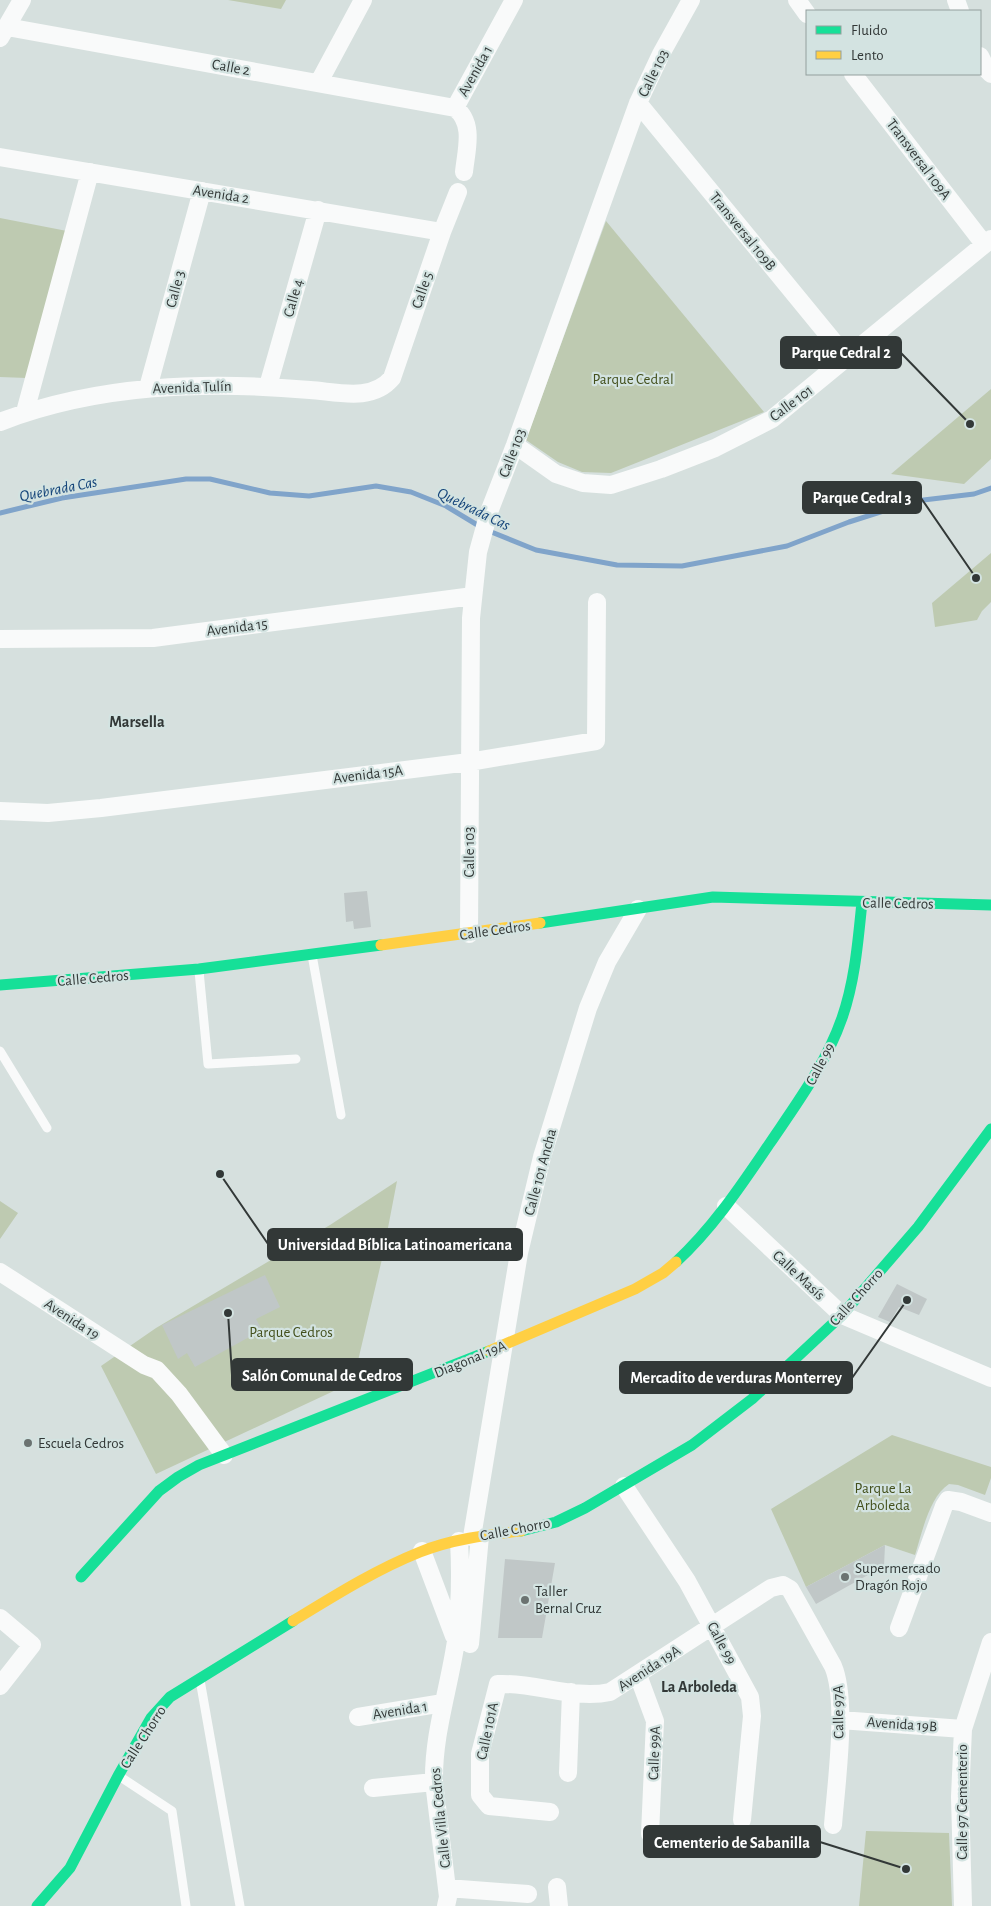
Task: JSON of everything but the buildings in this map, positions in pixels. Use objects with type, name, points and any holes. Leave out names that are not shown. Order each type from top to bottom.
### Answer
[{"type":"street","points":[[4,33],[22,0]]},
{"type":"street","points":[[319,82],[363,0]]},
{"type":"street","name":"Avenida 1","points":[[464,172],[468,126],[466,119],[455,108],[514,0]]},
{"type":"street","name":"Calle 103","points":[[469,934],[471,618],[478,552],[489,512],[638,103],[661,54],[691,0]]},
{"type":"street","points":[[797,0],[806,13]]},
{"type":"street","name":"Calle 2","points":[[4,33],[319,82],[455,108]]},
{"type":"street","points":[[981,58],[991,74]]},
{"type":"street","name":"Transversal 109A","points":[[854,75],[988,242]]},
{"type":"street","name":"Transversal 109B","points":[[638,103],[848,358]]},
{"type":"street","name":"Avenida 2","points":[[0,156],[442,232]]},
{"type":"street","points":[[25,412],[90,172]]},
{"type":"street","name":"Calle 3","points":[[148,388],[202,190]]},
{"type":"street","name":"Calle 5","points":[[386,386],[396,369],[442,232],[458,192]]},
{"type":"street","name":"Calle 4","points":[[268,386],[318,210]]},
{"type":"street","name":"Calle 101","points":[[515,444],[556,474],[583,483],[611,485],[661,469],[716,448],[772,419],[988,242]]},
{"type":"street","name":"Avenida Tulín","points":[[0,422],[25,412],[91,396],[148,388],[268,386],[357,394],[373,392],[386,386]]},
{"type":"street","name":"Avenida 15","points":[[0,639],[153,638],[473,596]]},
{"type":"street","name":"Avenida 15A","points":[[0,811],[48,813],[101,808],[469,762],[596,741],[597,602]]},
{"type":"street","name":"Calle Cedros","points":[[0,985],[199,969],[469,934],[713,897],[991,905]]},
{"type":"street","name":"Calle 99","points":[[726,1206],[826,1058],[843,1016],[856,959],[862,902]]},
{"type":"street","name":"Calle 101 Ancha","points":[[463,1642],[461,1578],[505,1346],[519,1253],[542,1157],[591,1000],[607,962],[638,909]]},
{"type":"street","name":"Calle Chorro","points":[[37,1906],[70,1868],[118,1776],[152,1718],[170,1697],[371,1574],[422,1551],[470,1538],[526,1530],[556,1522],[624,1486],[692,1445],[752,1400],[842,1316],[918,1227],[991,1129]]},
{"type":"street","name":"Calle Masís","points":[[726,1206],[842,1316],[991,1378]]},
{"type":"street","name":"Diagonal 19A","points":[[81,1577],[159,1491],[178,1477],[199,1465],[505,1346],[641,1285],[673,1266],[702,1236],[726,1206]]},
{"type":"street","name":"Avenida 19","points":[[0,1272],[144,1366],[157,1370],[179,1394],[224,1455]]},
{"type":"street","name":"Calle 99","points":[[624,1486],[687,1581],[750,1697],[752,1716],[742,1820]]},
{"type":"street","points":[[899,1628],[944,1506],[948,1500],[991,1513]]},
{"type":"street","points":[[422,1551],[463,1642]]},
{"type":"street","name":"Avenida 19A","points":[[498,1684],[571,1692],[603,1694],[610,1692],[770,1588],[783,1585]]},
{"type":"street","name":"Calle 97A","points":[[783,1585],[790,1589],[834,1666],[837,1678],[840,1720],[833,1825]]},
{"type":"street","points":[[0,1618],[32,1645],[0,1686]]},
{"type":"street","name":"Calle Villa Cedros","points":[[446,1906],[448,1897],[434,1782],[435,1756],[443,1703],[463,1642]]},
{"type":"street","name":"Calle 97 Cementerio","points":[[963,1906],[960,1797],[964,1729],[991,1642]]},
{"type":"street","name":"Calle 99A","points":[[638,1675],[655,1721],[650,1834]]},
{"type":"street","name":"Calle 101A","points":[[498,1684],[480,1754],[480,1795],[489,1806],[550,1812]]},
{"type":"street","points":[[568,1772],[571,1692]]},
{"type":"street","name":"Avenida 1","points":[[358,1717],[443,1703]]},
{"type":"street","name":"Avenida 19B","points":[[840,1720],[964,1729]]},
{"type":"street","points":[[373,1788],[434,1782]]},
{"type":"street","points":[[557,1887],[560,1906]]},
{"type":"street","points":[[447,1888],[528,1894]]},
{"type":"lane","points":[[312,954],[341,1115]]},
{"type":"lane","points":[[199,969],[208,1064],[296,1059]]},
{"type":"lane","points":[[0,1051],[47,1128]]},
{"type":"lane","points":[[200,1678],[240,1906]]},
{"type":"lane","points":[[118,1776],[172,1811],[186,1906]]},
{"type":"green space","points":[[228,0],[286,0],[281,9]]},
{"type":"green space","points":[[0,218],[67,231],[27,378],[0,377]]},
{"type":"green space","name":"Parque Cedral","points":[[606,221],[764,412],[611,473],[582,472],[558,462],[526,440]]},
{"type":"green space","points":[[991,389],[991,459],[964,484],[891,474]]},
{"type":"green space","points":[[991,553],[991,602],[982,611],[977,620],[935,627],[932,603]]},
{"type":"green space","name":"Parque Cedros","points":[[397,1181],[382,1259],[353,1382],[156,1474],[101,1366],[156,1328],[330,1225]]},
{"type":"green space","points":[[0,1201],[18,1213],[0,1239]]},
{"type":"green space","name":"Parque La Arboleda","points":[[892,1435],[991,1467],[991,1478],[985,1495],[958,1485],[949,1484],[936,1497],[931,1506],[915,1555],[885,1545],[806,1587],[771,1509]]},
{"type":"green space","points":[[866,1831],[949,1833],[952,1906],[859,1906]]},
{"type":"waterway","name":"Quebrada Cas","points":[[0,513],[62,498],[186,479],[210,479],[270,493],[309,496],[376,486],[411,492],[446,506],[484,529],[536,550],[617,565],[682,566],[787,546],[849,522],[915,501],[974,494],[991,488]]},
{"type":"traffic: fast","points":[[540,923],[713,897],[991,905]]},
{"type":"traffic: fast","points":[[676,1262],[715,1220],[738,1189],[800,1098],[828,1051],[842,1018],[850,990],[862,902]]},
{"type":"traffic: fast","points":[[0,985],[199,969],[381,945]]},
{"type":"traffic: fast","points":[[521,1531],[556,1522],[585,1508],[692,1445],[752,1399],[842,1315],[918,1227],[991,1129]]},
{"type":"traffic: fast","points":[[81,1577],[159,1491],[199,1465],[489,1351]]},
{"type":"traffic: fast","points":[[37,1906],[70,1868],[151,1718],[170,1697],[293,1621]]},
{"type":"traffic: slow","points":[[381,945],[540,923]]},
{"type":"traffic: slow","points":[[489,1351],[635,1289],[663,1273],[676,1262]]},
{"type":"traffic: slow","points":[[293,1621],[371,1575],[420,1552],[457,1541],[521,1531]]},
{"type":"place","name":"Parque Cedral 2","points":[[970,424]]},
{"type":"place","name":"Parque Cedral 3","points":[[976,578]]},
{"type":"place","name":"Universidad Bíblica Latinoamericana","points":[[220,1174]]},
{"type":"place","name":"Mercadito de verduras Monterrey","points":[[907,1300]]},
{"type":"place","name":"Salón Comunal de Cedros","points":[[228,1313]]},
{"type":"place","name":"Escuela Cedros","points":[[28,1443]]},
{"type":"place","name":"Supermercado Dragón Rojo","points":[[845,1577]]},
{"type":"place","name":"Taller Bernal Cruz","points":[[525,1600]]},
{"type":"place","name":"Cementerio de Sabanilla","points":[[906,1869]]},
{"type":"district","name":"Marsella","points":[[137,721]]},
{"type":"district","name":"La Arboleda","points":[[699,1686]]}]
